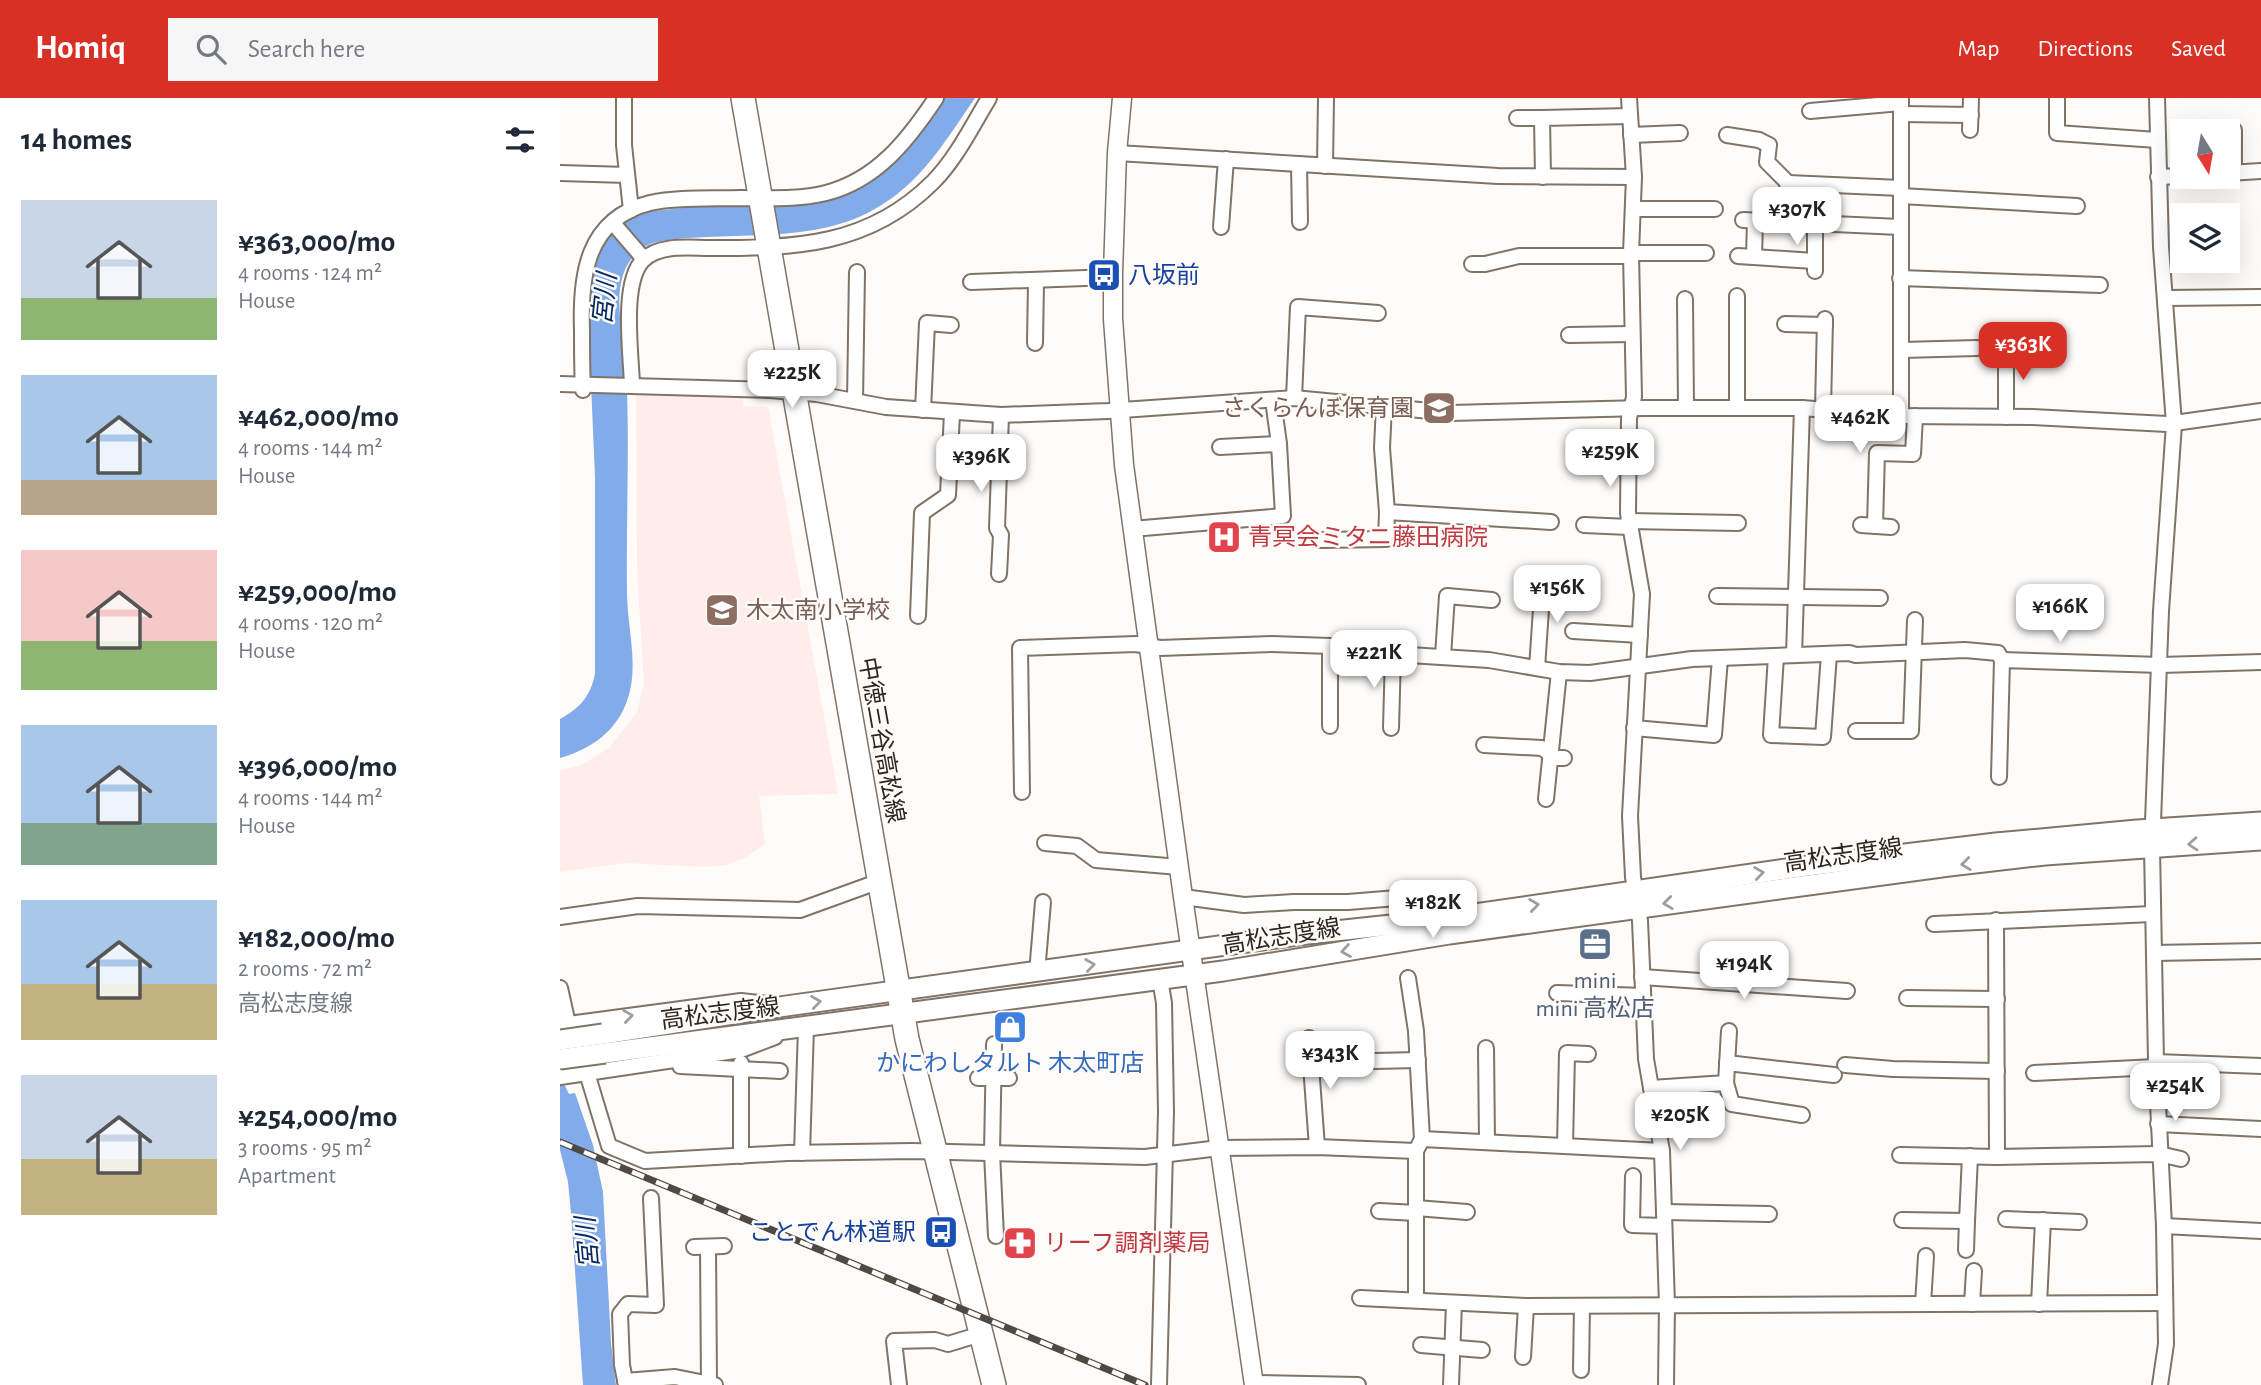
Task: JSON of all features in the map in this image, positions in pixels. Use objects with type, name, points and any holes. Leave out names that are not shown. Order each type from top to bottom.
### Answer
[{"type":"main road","name":"中徳三谷高松線","points":[[743,98],[898,991],[935,1152],[994,1385]]},
{"type":"main road","name":"高松志度線","points":[[2152,838],[2261,822]]},
{"type":"main road","name":"高松志度線","points":[[563,1030],[604,1044],[806,1027],[1195,974],[1636,899],[1814,865],[1970,846],[2152,838],[2261,840]]},
{"type":"main road","name":"高松志度線","points":[[562,1069],[604,1044],[786,1006],[1298,935],[1636,899]]},
{"type":"street","points":[[624,98],[631,210]]},
{"type":"street","points":[[585,386],[581,298],[584,269],[594,245],[631,210],[661,201],[762,201],[827,193],[855,182],[901,148],[936,98]]},
{"type":"street","points":[[630,385],[629,294],[632,276],[643,258],[665,249],[826,241],[857,231],[901,208],[933,181],[946,166],[989,98]]},
{"type":"street","points":[[1122,98],[1117,153],[1113,277],[1119,409],[1148,646],[1254,1384],[1358,1385]]},
{"type":"street","points":[[1325,166],[1326,98]]},
{"type":"street","points":[[1629,98],[1634,177],[1631,255],[1634,397],[1629,418],[1627,470],[1629,524],[1642,594],[1630,817],[1646,1059],[1662,1151],[1667,1305],[1666,1385]]},
{"type":"street","points":[[1810,111],[1839,103],[1901,105],[1971,122],[1971,98]]},
{"type":"street","points":[[2057,98],[2057,133],[2157,140]]},
{"type":"street","points":[[2157,98],[2158,177],[2174,424],[2161,611],[2161,665],[2152,838],[2156,1064],[2164,1226],[2166,1344],[2160,1385]]},
{"type":"street","points":[[1891,527],[1868,525],[1877,453],[1913,454],[1902,351],[1901,105]]},
{"type":"street","points":[[1517,118],[1630,116]]},
{"type":"street","points":[[1542,118],[1543,177]]},
{"type":"street","points":[[1631,135],[1680,133]]},
{"type":"street","points":[[1727,135],[1759,140],[1769,145],[1767,162],[1788,183],[2077,206]]},
{"type":"street","points":[[1117,153],[1498,176],[1634,177]]},
{"type":"street","points":[[1221,227],[1226,159]]},
{"type":"street","points":[[1299,164],[1300,222]]},
{"type":"street","points":[[2240,172],[2261,171]]},
{"type":"street","points":[[560,173],[627,175]]},
{"type":"street","points":[[2158,177],[2170,176]]},
{"type":"street","points":[[1782,221],[1788,183]]},
{"type":"street","points":[[1634,209],[1715,209]]},
{"type":"street","points":[[1754,257],[1749,221],[1900,227]]},
{"type":"street","points":[[1738,256],[1815,266],[1815,223]]},
{"type":"street","points":[[614,224],[643,258]]},
{"type":"street","points":[[1472,264],[1485,264],[1519,256],[1706,253]]},
{"type":"street","points":[[855,401],[857,272]]},
{"type":"street","points":[[971,282],[1113,277]]},
{"type":"street","points":[[1900,278],[2100,285]]},
{"type":"street","points":[[1035,343],[1036,281]]},
{"type":"street","points":[[1737,296],[1737,408]]},
{"type":"street","points":[[2165,298],[2261,297]]},
{"type":"street","points":[[1685,299],[1686,408]]},
{"type":"street","points":[[1294,398],[1298,307],[1378,313]]},
{"type":"street","points":[[1785,324],[1825,322],[1822,409]]},
{"type":"street","points":[[923,410],[927,323],[951,325]]},
{"type":"street","points":[[1569,335],[1632,334]]},
{"type":"street","points":[[2006,347],[2006,417]]},
{"type":"street","points":[[1902,351],[1977,348]]},
{"type":"street","points":[[560,384],[794,392],[923,410],[1001,415],[1294,398],[1451,413],[1632,408],[1802,408],[1908,416],[2174,424],[2261,411]]},
{"type":"street","points":[[1132,529],[1283,516],[1279,444],[1273,400]]},
{"type":"street","points":[[1321,540],[1386,539],[1387,512],[1382,448],[1384,405]]},
{"type":"street","points":[[1794,655],[1802,408]]},
{"type":"street","points":[[918,616],[922,513],[948,495],[952,413]]},
{"type":"street","points":[[999,574],[1000,535],[997,528],[1001,415]]},
{"type":"street","points":[[1220,447],[1279,444]]},
{"type":"street","points":[[1387,512],[1551,522]]},
{"type":"street","points":[[1584,525],[1738,523]]},
{"type":"street","points":[[1537,668],[1543,580]]},
{"type":"street","points":[[1443,656],[1447,596],[1492,600]]},
{"type":"street","points":[[1717,596],[1880,598]]},
{"type":"street","points":[[1856,731],[1911,731],[1915,620]]},
{"type":"street","points":[[1573,631],[1640,635]]},
{"type":"street","points":[[1022,792],[1020,649],[1136,644],[1160,648],[1272,644],[1330,646],[1393,654],[1489,660],[1559,672],[1590,673],[1638,665],[1720,658],[1914,654],[1965,650],[1998,653],[2003,660],[1998,777]]},
{"type":"street","points":[[1329,726],[1330,646]]},
{"type":"street","points":[[1391,728],[1393,654]]},
{"type":"street","points":[[1776,656],[1771,735],[1823,737],[1829,654]]},
{"type":"street","points":[[1634,728],[1714,734],[1720,658]]},
{"type":"street","points":[[2003,660],[2161,665],[2261,662]]},
{"type":"street","points":[[1546,799],[1557,756],[1559,672]]},
{"type":"street","points":[[1484,744],[1542,748],[1557,756]]},
{"type":"street","points":[[1045,843],[1077,846],[1096,860],[1179,867]]},
{"type":"street","points":[[560,917],[638,906],[800,910],[880,881]]},
{"type":"street","points":[[1183,897],[1244,905],[1397,898],[1416,905],[1419,922]]},
{"type":"street","points":[[1040,971],[1038,961],[1043,902]]},
{"type":"street","points":[[1934,924],[2152,914]]},
{"type":"street","points":[[1996,920],[1997,1157]]},
{"type":"street","points":[[2154,953],[2261,951]]},
{"type":"street","points":[[1642,977],[1847,991]]},
{"type":"street","points":[[1408,978],[1418,1060],[1416,1300]]},
{"type":"street","points":[[1159,1385],[1166,1156],[1164,1003],[1160,979]]},
{"type":"street","points":[[560,988],[563,1030],[587,1073],[609,1146],[645,1161],[802,1153],[935,1152],[1145,1157],[1219,1148],[1487,1142],[1662,1151]]},
{"type":"street","points":[[1557,993],[1643,996]]},
{"type":"street","points":[[1907,998],[1997,999]]},
{"type":"street","points":[[563,1030],[741,1001],[786,1006]]},
{"type":"street","points":[[562,1069],[587,1073],[741,1050],[806,1027],[802,1153]]},
{"type":"street","points":[[1729,1031],[1726,1083],[1732,1104],[1802,1115]]},
{"type":"street","points":[[1309,1038],[1317,1147]]},
{"type":"street","points":[[993,1044],[992,1153],[996,1236]]},
{"type":"street","points":[[1486,1048],[1487,1142]]},
{"type":"street","points":[[741,1050],[741,1156]]},
{"type":"street","points":[[1565,1146],[1567,1053],[1588,1054]]},
{"type":"street","points":[[1375,1061],[1418,1060]]},
{"type":"street","points":[[1727,1063],[1840,1070],[1997,1071]]},
{"type":"street","points":[[651,1064],[780,1071]]},
{"type":"street","points":[[2034,1073],[2156,1064],[2261,1066]]},
{"type":"street","points":[[978,1078],[1009,1078]]},
{"type":"street","points":[[1651,1088],[1726,1083]]},
{"type":"street","points":[[2158,1124],[2261,1129]]},
{"type":"street","points":[[1900,1155],[1997,1157],[2159,1153],[2181,1159]]},
{"type":"street","points":[[1966,1250],[1970,1156]]},
{"type":"street","points":[[1633,1176],[1632,1226],[1664,1219],[1769,1214]]},
{"type":"street","points":[[651,1198],[656,1305],[628,1304],[620,1314],[626,1383],[675,1377],[712,1384],[701,1247],[724,1246]]},
{"type":"street","points":[[1380,1211],[1467,1212]]},
{"type":"street","points":[[2006,1219],[2079,1222]]},
{"type":"street","points":[[1902,1220],[1967,1221]]},
{"type":"street","points":[[2039,1304],[2043,1220]]},
{"type":"street","points":[[2164,1226],[2261,1231]]},
{"type":"street","points":[[1923,1304],[1926,1256]]},
{"type":"street","points":[[1972,1304],[1974,1271]]},
{"type":"street","points":[[1360,1298],[1526,1306],[2165,1303]]},
{"type":"street","points":[[1451,1385],[1454,1303]]},
{"type":"street","points":[[1523,1357],[1526,1306]]},
{"type":"street","points":[[1581,1370],[1582,1306]]},
{"type":"street","points":[[899,1385],[894,1341],[935,1340],[948,1344],[981,1334]]},
{"type":"street","points":[[1421,1345],[1482,1350]]},
{"type":"shaded area","name":"木太南小学校","points":[[636,393],[743,397],[743,406],[768,407],[838,794],[759,796],[765,844],[746,857],[726,865],[707,867],[625,863],[560,872],[560,770],[580,766],[609,748],[637,712],[644,684],[637,568]]},
{"type":"water","name":"宮川","points":[[941,98],[975,98],[918,175],[890,200],[873,210],[834,226],[813,230],[657,242],[641,250],[627,266],[620,286],[619,308],[627,393],[627,605],[633,659],[631,685],[624,709],[611,729],[583,749],[560,758],[560,719],[584,700],[595,673],[595,477],[588,314],[591,274],[604,242],[625,221],[644,212],[692,207],[817,202],[854,190],[884,170]]},
{"type":"water","name":"宮川","points":[[560,1076],[569,1094],[575,1093],[593,1145],[603,1192],[611,1343],[616,1385],[583,1385],[568,1182],[560,1150]]},
{"type":"railway","points":[[560,1142],[1145,1385]]},
{"type":"place","name":"八坂前","points":[[1104,275]]},
{"type":"place","name":"さくらんぼ保育園","points":[[1439,408]]},
{"type":"place","name":"青冥会ミタニ藤田病院","points":[[1224,537]]},
{"type":"place","name":"木太南小学校","points":[[722,610]]},
{"type":"place","name":"mini mini 高松店","points":[[1595,944]]},
{"type":"place","name":"かにわしタルト 木太町店","points":[[1010,1027]]},
{"type":"place","name":"ことでん林道駅","points":[[941,1232]]},
{"type":"place","name":"リーフ調剤薬局","points":[[1020,1243]]}]
